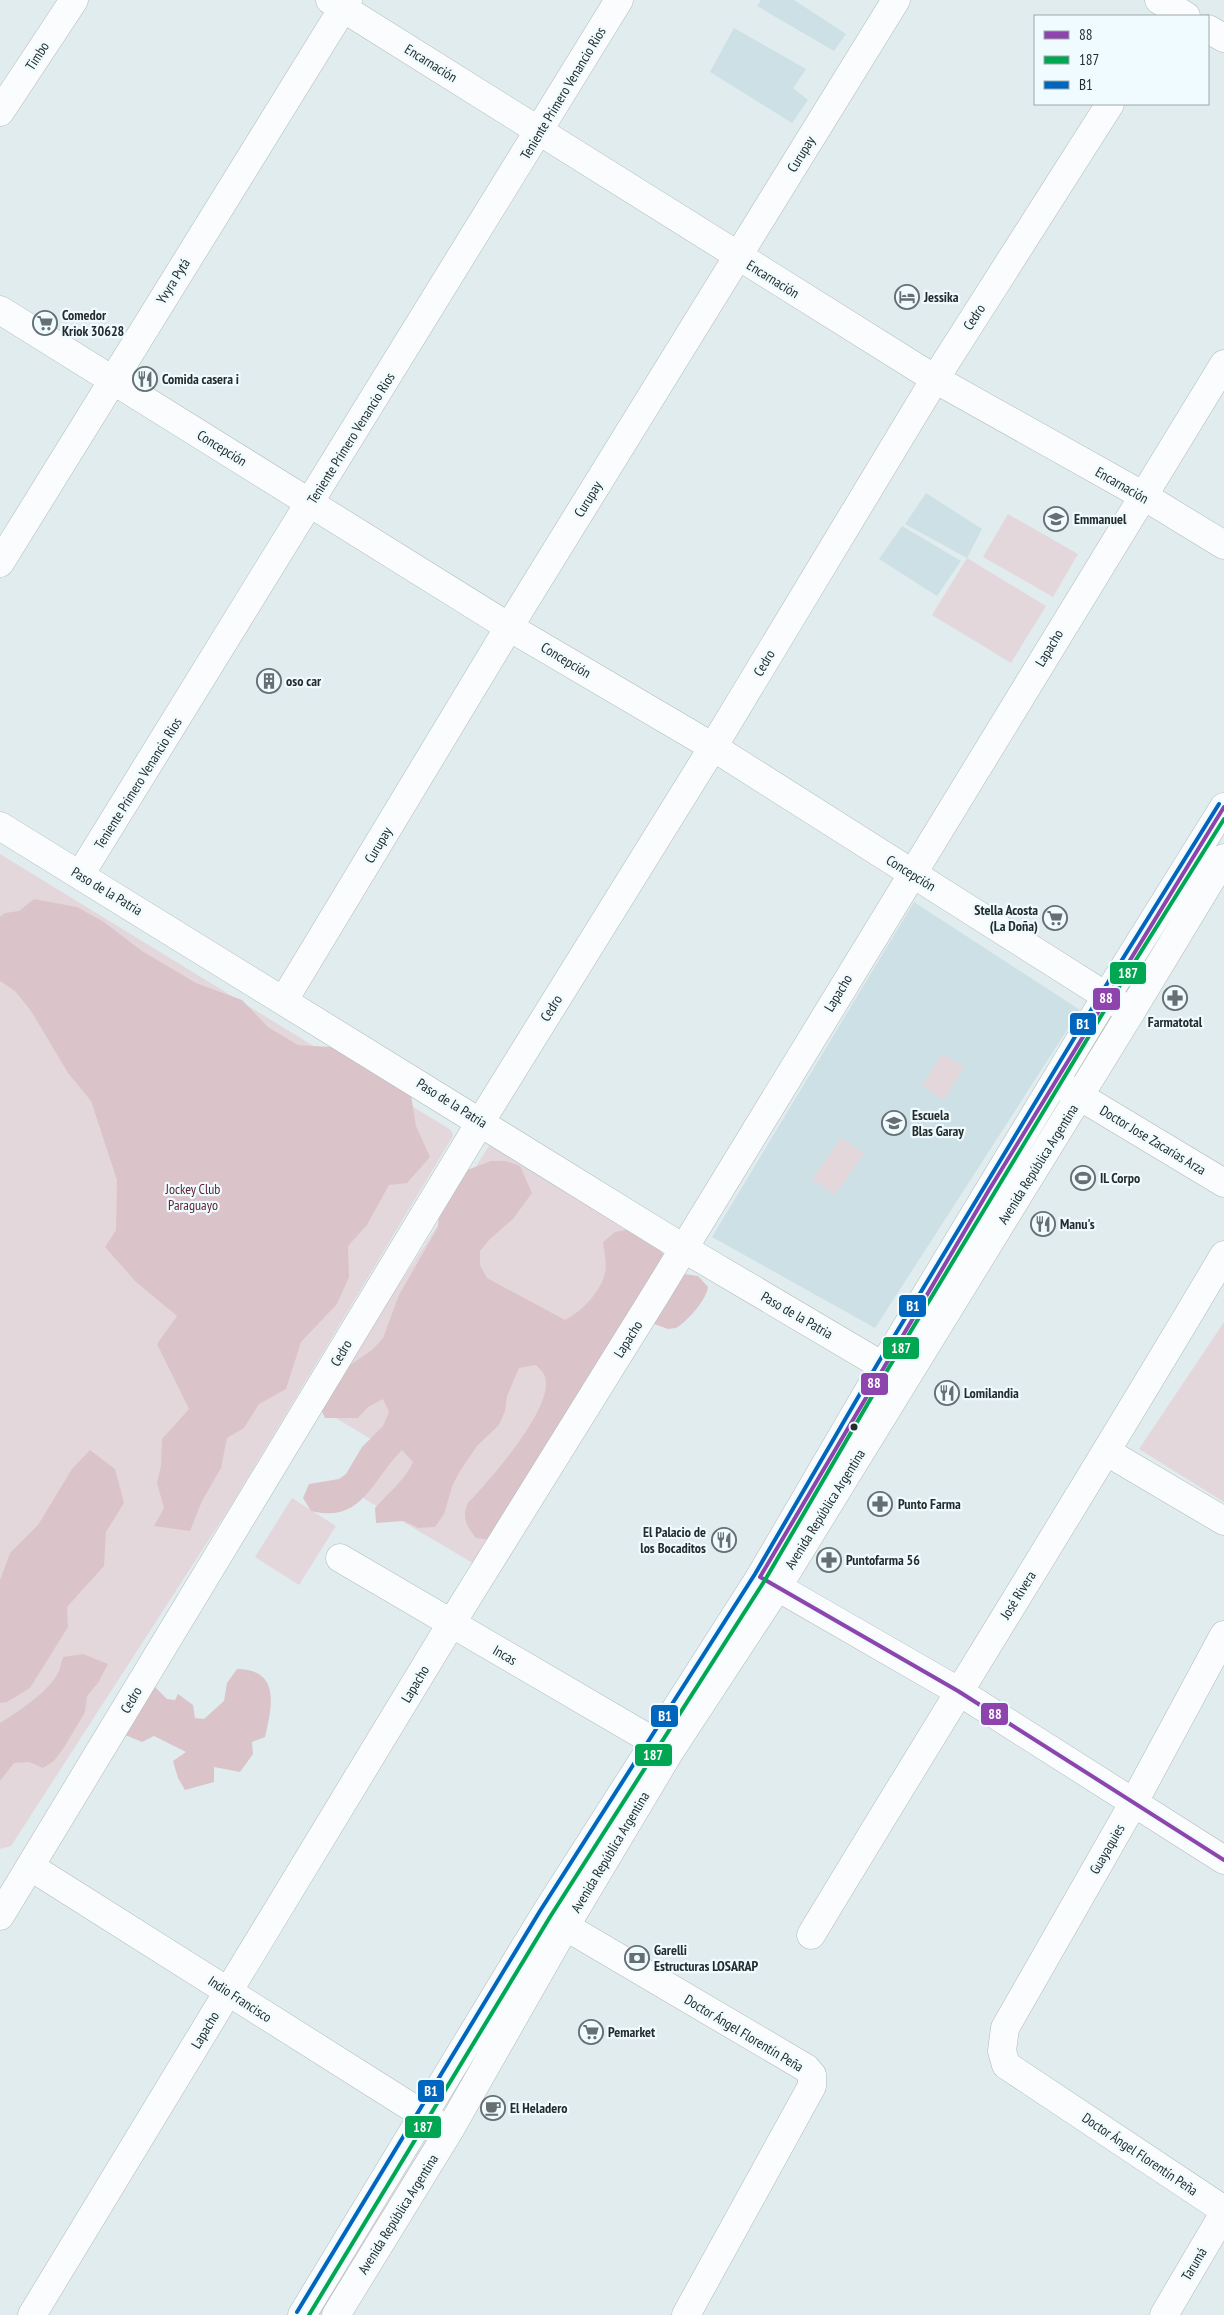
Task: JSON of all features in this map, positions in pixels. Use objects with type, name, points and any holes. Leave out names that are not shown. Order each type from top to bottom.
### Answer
[{"type":"main road","name":"Timbo","points":[[0,112],[74,0]]},
{"type":"main road","name":"Teniente Primero Venancio Rios","points":[[80,875],[311,503],[619,0]]},
{"type":"main road","name":"Curupay","points":[[284,1000],[509,626],[896,0]]},
{"type":"main road","name":"Encarnación","points":[[341,3],[539,132],[935,379],[1142,495],[1224,545]]},
{"type":"main road","name":"Yvyra Pytá","points":[[0,564],[341,3]]},
{"type":"main road","points":[[1209,30],[1224,38]]},
{"type":"main road","name":"Cedro","points":[[0,1916],[481,1121],[713,747],[935,379],[1109,105]]},
{"type":"main road","name":"Concepción","points":[[0,310],[509,626],[713,747],[1107,995],[1131,1012]]},
{"type":"main road","name":"Lapacho","points":[[32,2315],[451,1624],[656,1294],[1142,495],[1224,364]]},
{"type":"main road","name":"Avenida República Argentina","points":[[302,2315],[422,2116],[555,1921],[662,1746],[768,1583],[894,1372],[1056,1082],[1107,995],[1224,807]]},
{"type":"main road","name":"Paso de la Patria","points":[[0,826],[481,1121],[683,1248],[894,1372]]},
{"type":"main road","name":"Avenida República Argentina","points":[[894,1372],[1080,1096],[1224,858]]},
{"type":"main road","name":"Doctor Jose Zacarías Arza","points":[[1056,1082],[1224,1183]]},
{"type":"main road","name":"José Rivera","points":[[811,1935],[958,1691],[1107,1452],[1224,1256]]},
{"type":"main road","points":[[1107,1452],[1224,1521]]},
{"type":"main road","name":"Incas","points":[[340,1558],[662,1746]]},
{"type":"main road","points":[[768,1583],[958,1691],[1224,1860]]},
{"type":"main road","name":"Guayaquies","points":[[1006,2065],[1002,2051],[1005,2028],[1134,1802],[1224,1635]]},
{"type":"main road","name":"Indio Francisco","points":[[30,1867],[422,2116],[449,2131]]},
{"type":"main road","name":"Avenida República Argentina","points":[[336,2315],[449,2131],[555,1921]]},
{"type":"main road","name":"Doctor Ángel Florentín Peña","points":[[555,1921],[806,2068],[812,2076],[812,2086],[686,2315]]},
{"type":"main road","name":"Doctor Ángel Florentín Peña","points":[[1006,2065],[1224,2211]]},
{"type":"main road","name":"Tarumá","points":[[1164,2315],[1224,2211]]},
{"type":"shaded area","points":[[761,0],[794,0],[846,34],[834,51],[757,6]]},
{"type":"shaded area","points":[[734,28],[806,69],[793,88],[808,100],[792,123],[710,72]]},
{"type":"shaded area","points":[[926,493],[982,529],[967,558],[905,524]]},
{"type":"shaded area","points":[[902,526],[961,561],[937,596],[879,559]]},
{"type":"shaded area","name":"Escuela Blas Garay","points":[[914,902],[1080,1010],[875,1328],[712,1237]]},
{"type":"green space","points":[[1008,514],[1078,554],[1053,597],[983,557]]},
{"type":"green space","points":[[967,558],[1046,606],[1011,663],[932,615]]},
{"type":"green space","name":"Jockey Club Paraguayo","points":[[0,854],[451,1130],[453,1136],[230,1507],[11,1846],[0,1849]]},
{"type":"green space","points":[[34,899],[77,907],[104,922],[142,951],[196,983],[242,1000],[268,1027],[298,1045],[347,1048],[408,1076],[416,1126],[430,1157],[407,1183],[389,1185],[367,1225],[348,1246],[349,1277],[337,1304],[301,1342],[286,1389],[259,1404],[244,1428],[227,1438],[221,1468],[202,1501],[190,1531],[154,1526],[164,1508],[157,1483],[161,1466],[162,1439],[189,1409],[157,1344],[177,1316],[136,1282],[105,1247],[116,1230],[117,1180],[91,1101],[68,1073],[31,1011],[15,991],[0,981],[0,917],[5,913],[19,911]]},
{"type":"green space","points":[[942,1054],[964,1067],[944,1100],[922,1086]]},
{"type":"green space","points":[[841,1138],[864,1153],[835,1195],[812,1179]]},
{"type":"green space","points":[[491,1143],[663,1254],[481,1568],[358,1495],[384,1447],[319,1408]]},
{"type":"green space","points":[[491,1161],[506,1161],[520,1166],[532,1193],[513,1219],[490,1239],[480,1251],[480,1265],[487,1278],[565,1320],[590,1301],[599,1288],[606,1269],[603,1242],[615,1232],[630,1229],[655,1242],[663,1254],[662,1270],[491,1540],[476,1538],[466,1522],[466,1508],[468,1503],[490,1479],[518,1443],[540,1406],[545,1390],[545,1377],[536,1365],[519,1368],[507,1396],[505,1411],[499,1425],[477,1446],[460,1471],[453,1484],[444,1514],[435,1527],[418,1528],[404,1521],[376,1523],[375,1508],[401,1481],[413,1462],[402,1450],[364,1497],[354,1505],[343,1511],[328,1513],[311,1511],[303,1498],[309,1484],[339,1479],[346,1474],[362,1447],[383,1426],[389,1412],[383,1399],[368,1407],[358,1418],[325,1418],[319,1405],[346,1368],[372,1350],[383,1338],[399,1295],[438,1227],[439,1212],[459,1173]]},
{"type":"green space","points":[[684,1274],[698,1276],[708,1287],[704,1298],[691,1316],[676,1328],[668,1329],[654,1324],[650,1321]]},
{"type":"green space","points":[[1224,1322],[1224,1502],[1139,1449]]},
{"type":"green space","points":[[90,1450],[115,1469],[124,1503],[106,1532],[104,1566],[67,1607],[68,1627],[30,1688],[7,1702],[0,1703],[0,1580],[10,1553],[38,1525],[72,1469]]},
{"type":"green space","points":[[292,1498],[336,1526],[299,1585],[255,1557]]},
{"type":"green space","points":[[83,1654],[108,1664],[98,1683],[87,1696],[85,1712],[65,1746],[54,1761],[43,1768],[29,1762],[14,1763],[0,1781],[0,1723],[23,1708],[46,1689],[57,1675],[63,1657]]},
{"type":"green space","points":[[237,1669],[261,1675],[267,1683],[271,1702],[265,1737],[252,1742],[253,1754],[240,1772],[214,1767],[214,1782],[185,1790],[178,1778],[173,1761],[186,1752],[154,1736],[142,1742],[123,1734],[154,1686],[167,1699],[175,1700],[178,1694],[193,1705],[195,1718],[204,1719],[224,1701],[227,1683]]},
{"type":"green space","points":[[428,2139],[323,2315],[318,2315],[426,2140]]},
{"type":"transit line","name":"B1","points":[[297,2312],[540,1911],[755,1574],[878,1363],[1102,992],[1219,804]]},
{"type":"transit line","name":"88","points":[[760,1577],[989,1190],[1224,807]]},
{"type":"transit line","name":"187","points":[[309,2315],[550,1917],[765,1580],[888,1369],[1112,998],[1224,819]]},
{"type":"transit line","name":"88","points":[[760,1577],[958,1691],[1224,1860]]},
{"type":"place","name":"Jessika","points":[[907,297]]},
{"type":"place","name":"Comedor Kriok 30628","points":[[45,323]]},
{"type":"place","name":"Comida casera i","points":[[145,379]]},
{"type":"place","name":"Emmanuel","points":[[1056,519]]},
{"type":"place","name":"oso car","points":[[269,681]]},
{"type":"place","name":"Stella Acosta (La Doña)","points":[[1055,918]]},
{"type":"place","name":"Farmatotal","points":[[1175,998]]},
{"type":"place","name":"Escuela Blas Garay","points":[[894,1123]]},
{"type":"place","name":"IL Corpo","points":[[1083,1178]]},
{"type":"place","name":"Manu's","points":[[1043,1224]]},
{"type":"place","name":"Lomilandia","points":[[947,1393]]},
{"type":"place","name":"Punto Farma","points":[[880,1504]]},
{"type":"place","name":"El Palacio de los Bocaditos","points":[[724,1540]]},
{"type":"place","name":"Puntofarma 56","points":[[829,1560]]},
{"type":"place","name":"Garelli Estructuras LOSARAP","points":[[637,1958]]},
{"type":"place","name":"Pemarket","points":[[591,2032]]},
{"type":"place","name":"El Heladero","points":[[493,2108]]}]
